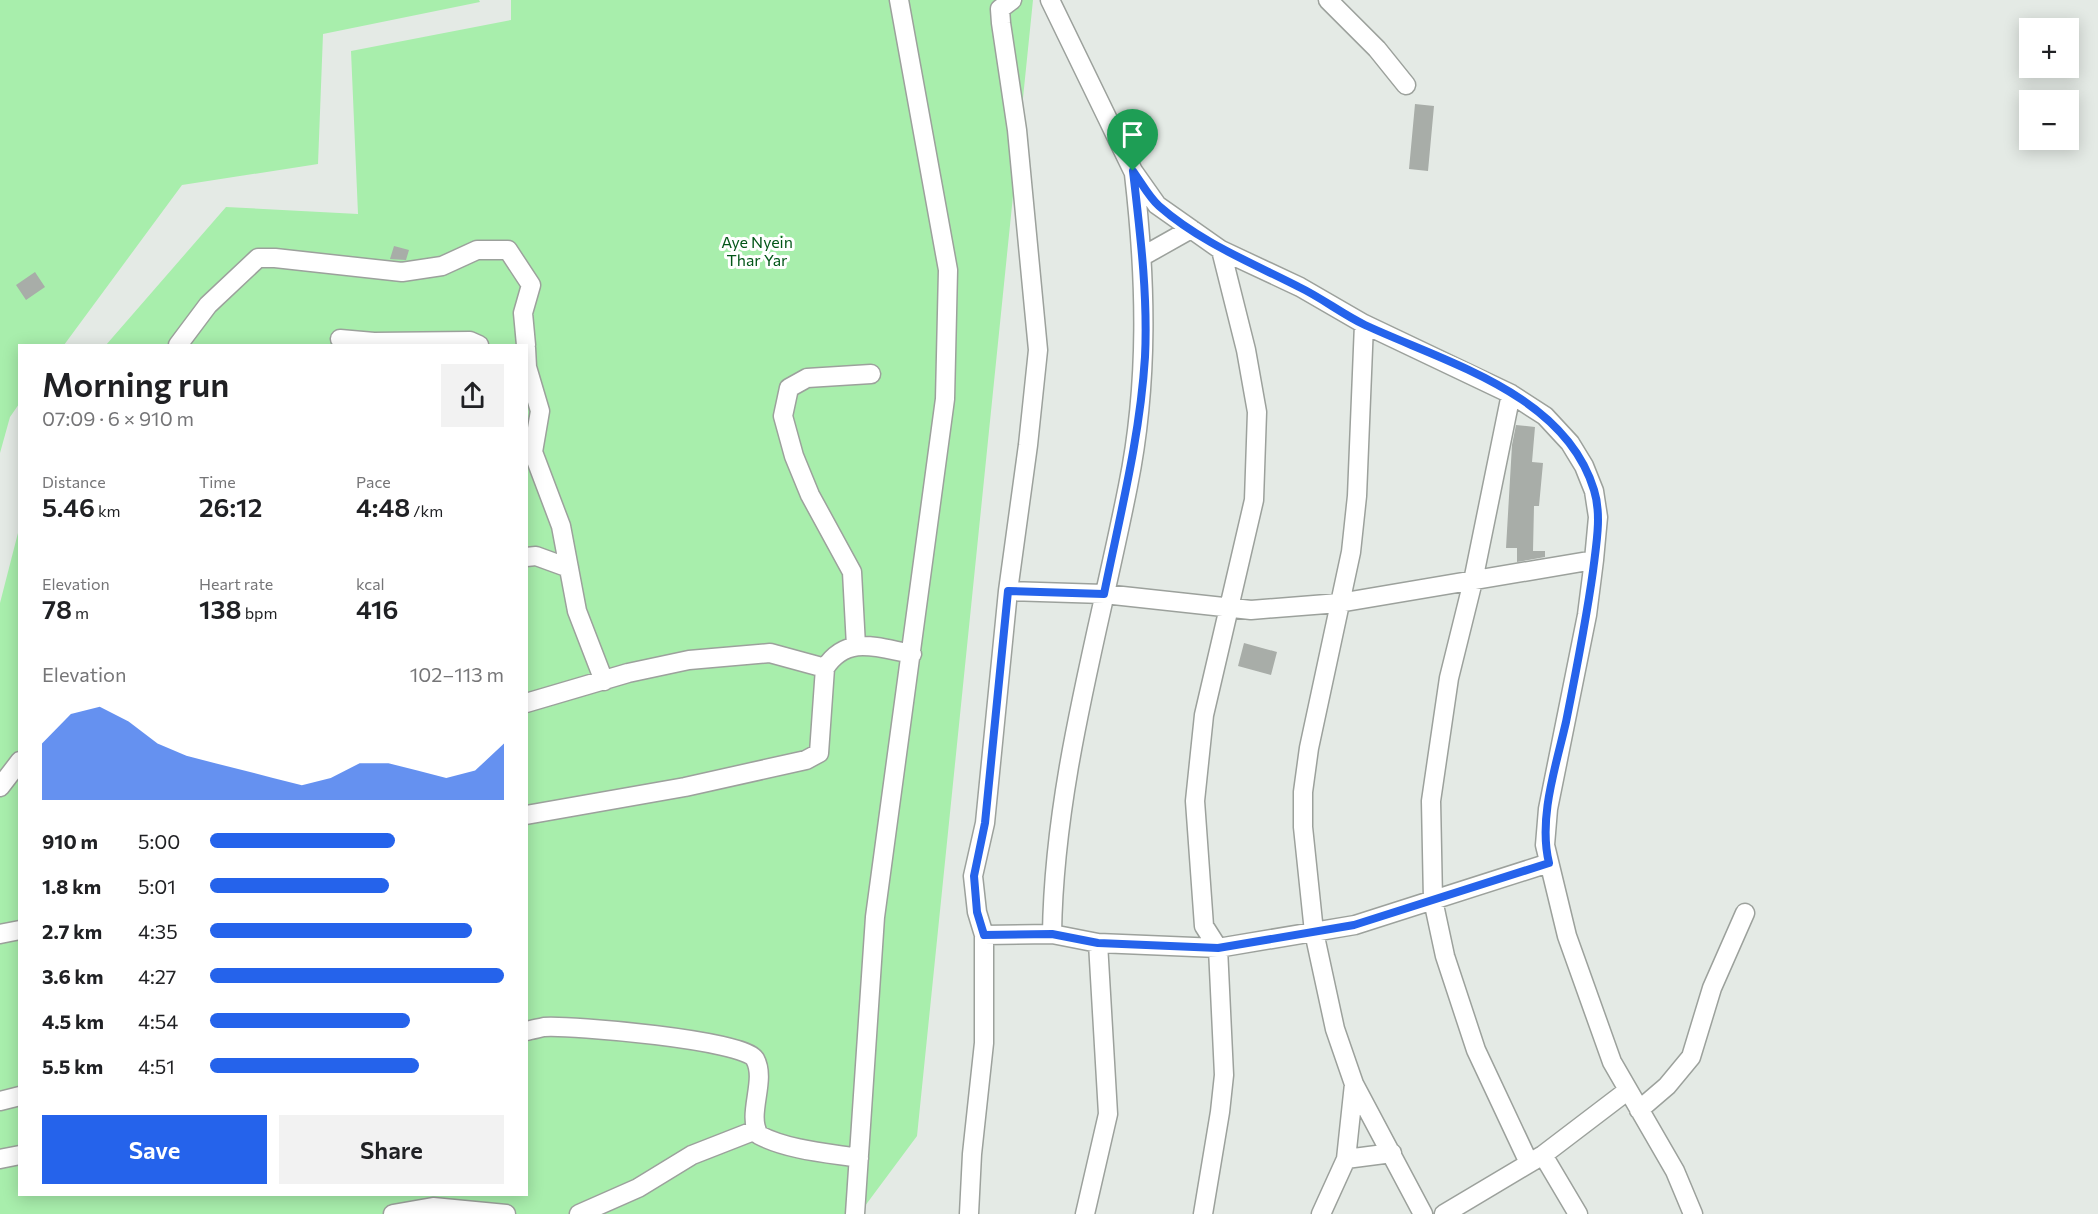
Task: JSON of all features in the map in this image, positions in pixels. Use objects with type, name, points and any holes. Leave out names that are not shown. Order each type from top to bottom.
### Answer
[{"type":"street","points":[[855,1214],[875,917],[945,399],[948,270],[899,0]]},
{"type":"street","points":[[969,1214],[972,1154],[984,1043],[984,935],[977,912],[974,876],[985,823],[1008,591],[1028,445],[1038,350],[1017,130],[1001,23],[1000,9],[1012,0]]},
{"type":"street","points":[[1050,0],[1133,171],[1157,204],[1221,250],[1300,287],[1364,324],[1512,394],[1545,416],[1570,443],[1584,466],[1594,492],[1598,517],[1594,560],[1587,615],[1548,809],[1545,845],[1567,936],[1612,1062],[1675,1171],[1694,1214]]},
{"type":"street","points":[[1328,0],[1377,49],[1406,85]]},
{"type":"street","points":[[1052,934],[1053,876],[1104,594],[1129,484],[1145,357],[1143,256],[1133,171]]},
{"type":"street","points":[[1143,256],[1191,229]]},
{"type":"street","points":[[179,344],[208,305],[258,258],[276,258],[402,273],[442,267],[477,250],[508,250],[531,285],[523,313],[526,344]]},
{"type":"street","points":[[1203,1214],[1219,1123],[1224,1075],[1218,948],[1204,926],[1195,801],[1204,715],[1254,500],[1257,412],[1246,350],[1221,250]]},
{"type":"street","points":[[1364,324],[1357,496],[1351,552],[1309,748],[1303,792],[1308,888],[1314,932],[1335,1029],[1354,1083],[1423,1214]]},
{"type":"street","points":[[340,339],[374,342],[451,340],[470,341],[477,344]]},
{"type":"street","points":[[528,370],[540,411],[530,453],[561,526],[577,611],[604,681]]},
{"type":"street","points":[[856,646],[852,572],[810,495],[794,456],[783,416],[789,388],[807,378],[871,374]]},
{"type":"street","points":[[528,390],[540,411]]},
{"type":"street","points":[[1512,394],[1473,581],[1449,678],[1431,801],[1433,900],[1444,956],[1476,1050],[1536,1159],[1578,1214]]},
{"type":"street","points":[[528,557],[536,556],[569,567]]},
{"type":"street","points":[[1008,591],[1104,594],[1251,610],[1339,603],[1594,560]]},
{"type":"street","points":[[528,815],[685,787],[806,760],[819,753],[825,668],[832,656],[842,649],[856,646],[912,654]]},
{"type":"street","points":[[528,702],[689,660],[770,653],[825,668]]},
{"type":"street","points":[[0,787],[18,764]]},
{"type":"street","points":[[984,935],[1052,934],[1098,943],[1218,948],[1354,925],[1549,863]]},
{"type":"street","points":[[1639,1110],[1667,1086],[1690,1057],[1712,988],[1745,913]]},
{"type":"street","points":[[0,934],[18,930]]},
{"type":"street","points":[[1085,1214],[1108,1114],[1098,943]]},
{"type":"street","points":[[528,1031],[561,1028],[676,1037],[743,1050],[754,1056],[758,1066],[756,1130]]},
{"type":"street","points":[[1321,1214],[1346,1159],[1354,1083]]},
{"type":"street","points":[[1444,1214],[1536,1159],[1627,1091]]},
{"type":"street","points":[[0,1101],[18,1096]]},
{"type":"street","points":[[756,1130],[768,1140],[859,1158]]},
{"type":"street","points":[[579,1214],[638,1188],[693,1155],[756,1130]]},
{"type":"street","points":[[1346,1159],[1392,1153]]},
{"type":"street","points":[[0,1159],[18,1155]]},
{"type":"street","points":[[393,1214],[433,1201],[506,1214]]},
{"type":"green space","points":[[0,0],[479,0],[480,2],[323,34],[318,164],[182,185],[65,344],[18,344],[18,405],[10,417],[0,453]]},
{"type":"green space","name":"Aye Nyein Thar Yar","points":[[511,0],[1033,0],[917,1136],[859,1214],[0,1214],[0,603],[18,533],[18,1196],[528,1196],[528,344],[107,344],[226,207],[358,214],[351,51],[511,20]]},
{"type":"building","points":[[1415,104],[1434,106],[1428,171],[1409,169]]},
{"type":"building","points":[[394,246],[409,250],[406,260],[390,259]]},
{"type":"building","points":[[35,272],[45,287],[26,300],[16,285]]},
{"type":"building","points":[[1516,425],[1535,427],[1532,462],[1543,463],[1539,506],[1534,506],[1533,551],[1545,551],[1545,557],[1517,562],[1517,548],[1506,548],[1512,445]]},
{"type":"building","points":[[1244,643],[1277,652],[1271,675],[1238,666]]},
{"type":"route","points":[[1133,171],[1157,204],[1221,250],[1300,287],[1364,324],[1512,394],[1545,416],[1570,443],[1584,466],[1594,492],[1598,517],[1587,615],[1548,809],[1545,845],[1549,863],[1354,925],[1218,948],[1171,948],[1098,943],[1052,934],[984,935],[977,912],[974,876],[985,823],[1008,591],[1104,594],[1129,484],[1145,357],[1143,256],[1133,171]]}]
